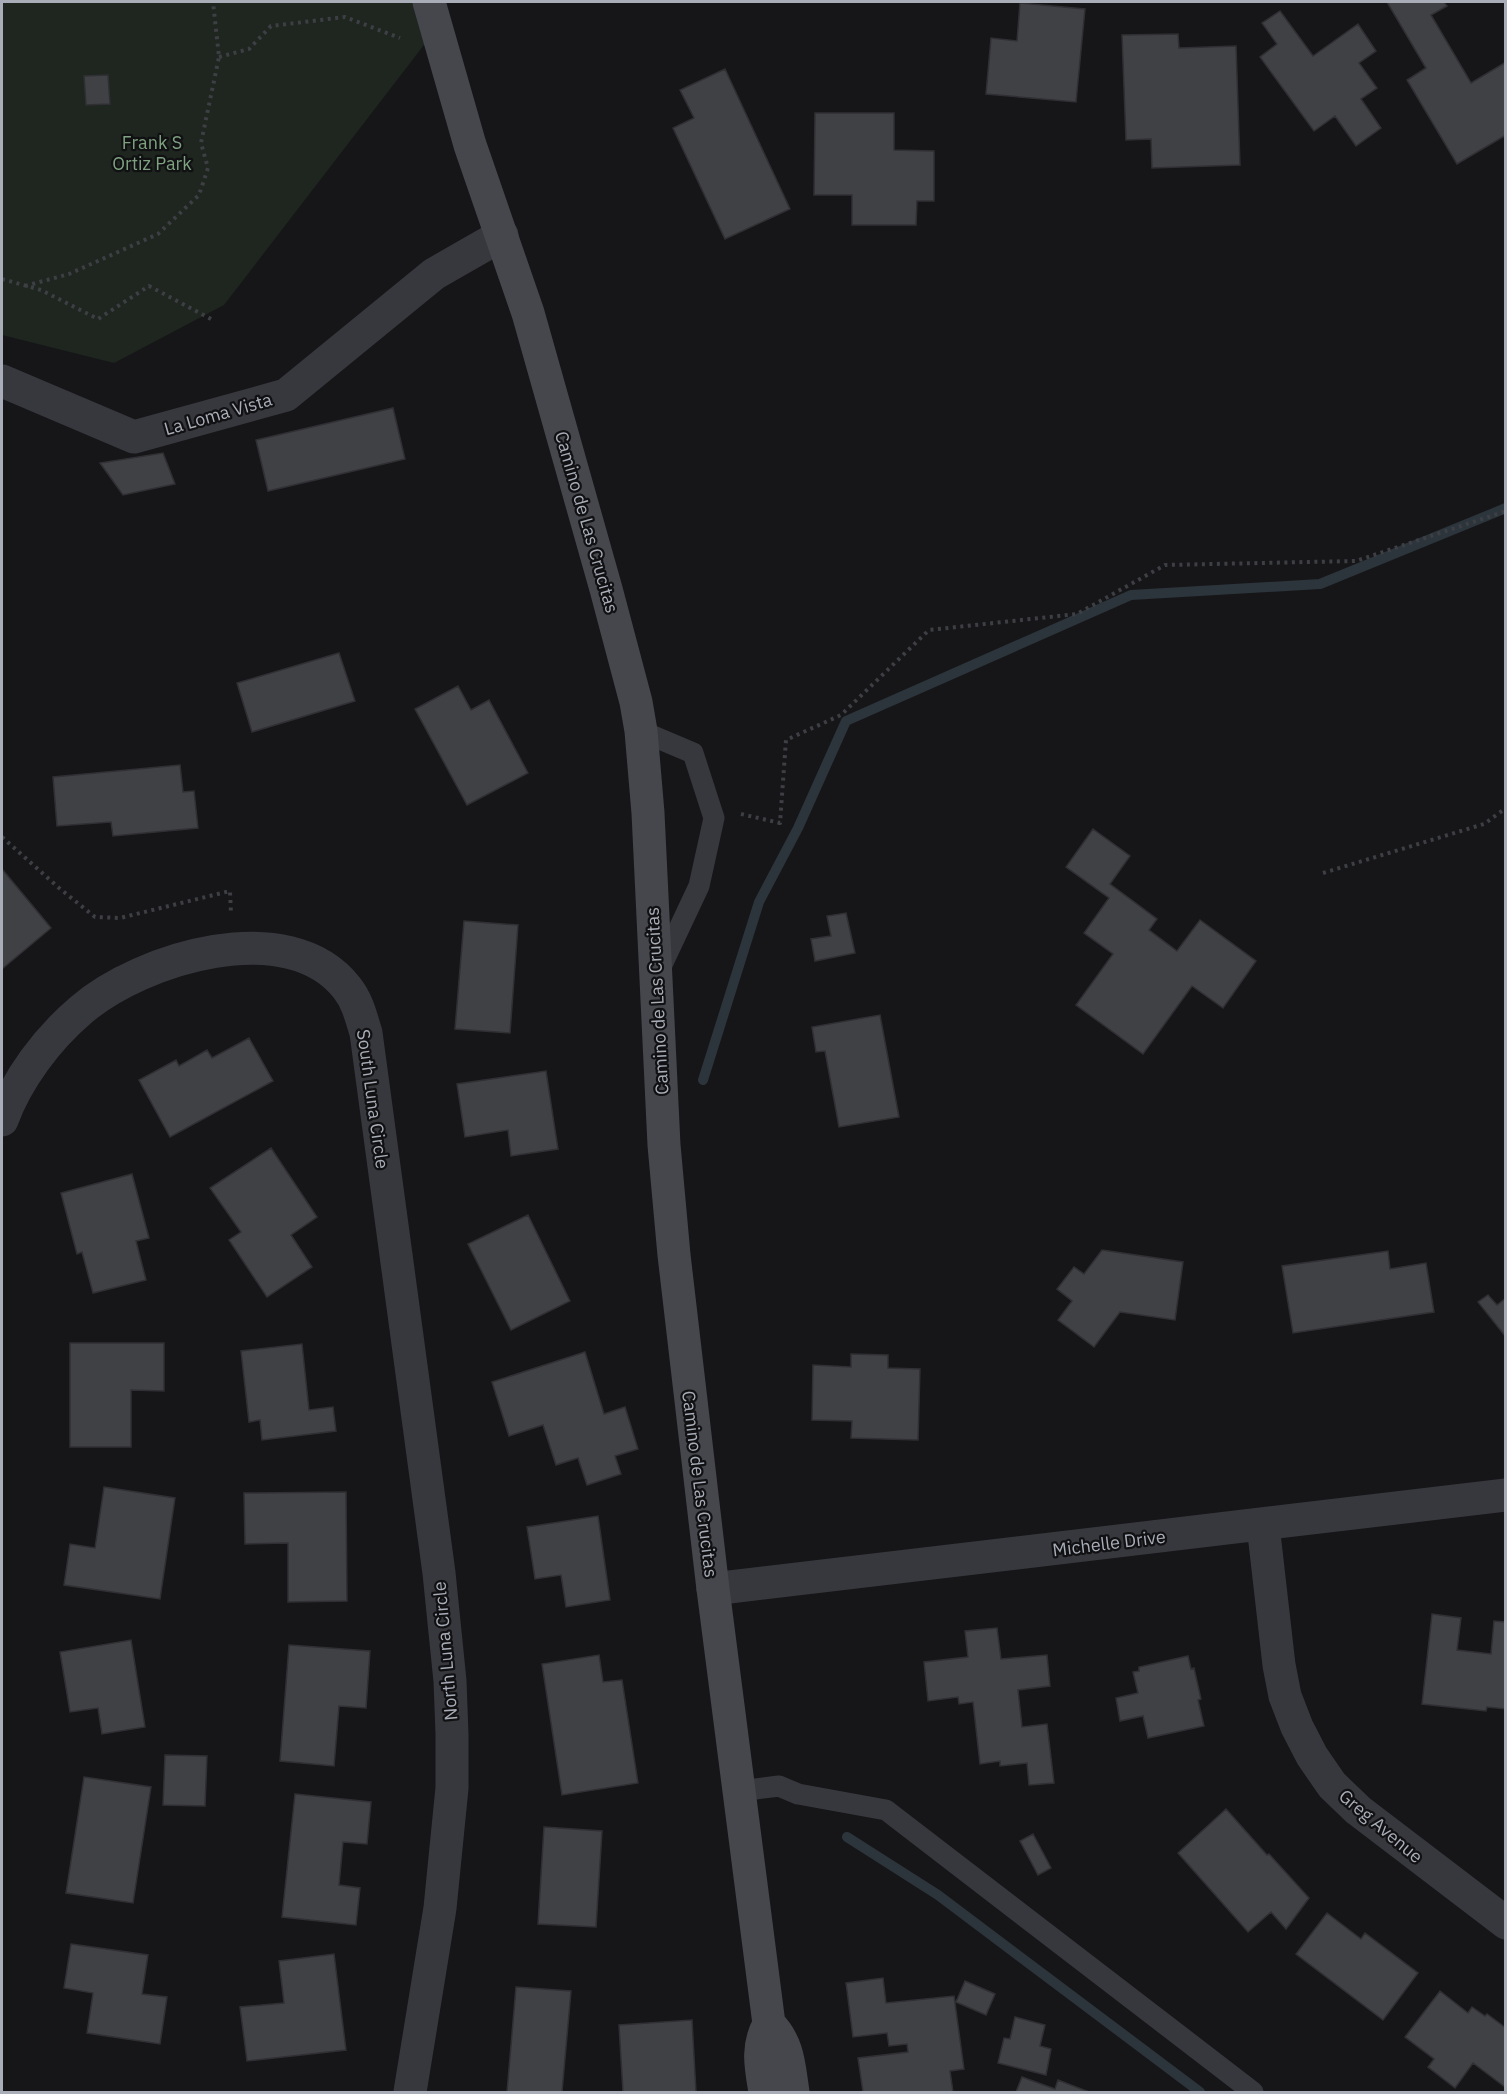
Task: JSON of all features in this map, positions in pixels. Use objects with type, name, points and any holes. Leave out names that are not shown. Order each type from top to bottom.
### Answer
[{"type":"street","name":"Camino de Las Crucitas","points":[[429,2],[470,145],[528,313],[636,702],[641,731],[648,813],[664,1145],[687,1379],[769,2024],[783,2042],[787,2053],[793,2092]]},
{"type":"street","name":"La Loma Vista","points":[[2,381],[134,438],[286,395],[434,274],[502,235]]},
{"type":"street","name":"South Luna Circle","points":[[2,1120],[7,1106],[27,1071],[53,1038],[82,1009],[116,987],[154,968],[193,956],[259,948],[286,950],[307,957],[334,975],[346,987],[358,1006],[366,1033],[389,1210]]},
{"type":"street","name":"North Luna Circle","points":[[389,1210],[439,1573],[450,1681],[452,1734],[452,1788],[440,1908],[410,2092]]},
{"type":"street","name":"Michelle Drive","points":[[713,1589],[1506,1495]]},
{"type":"street","name":"Greg Avenue","points":[[1263,1524],[1279,1665],[1285,1696],[1312,1756],[1332,1785],[1358,1810],[1506,1923]]},
{"type":"street","name":"Camino de Las Crucitas","points":[[765,2092],[760,2044],[769,2024]]},
{"type":"lane","points":[[641,731],[693,753],[714,818],[699,886],[655,980]]},
{"type":"lane","points":[[740,1791],[779,1786],[798,1794],[886,1810],[1253,2092]]},
{"type":"path","points":[[25,286],[69,274],[158,234],[199,195],[208,168],[201,143],[219,57],[213,2]]},
{"type":"path","points":[[219,57],[249,49],[272,26],[345,17],[400,38]]},
{"type":"path","points":[[2,279],[41,290],[98,319],[149,286],[211,319]]},
{"type":"path","points":[[714,818],[724,804],[732,812],[780,823],[786,740],[842,715],[929,630],[1077,614],[1165,565],[1356,561],[1506,511]]},
{"type":"path","points":[[1323,873],[1484,824],[1506,808]]},
{"type":"path","points":[[2,837],[95,917],[120,918],[230,891],[233,950]]},
{"type":"green space","name":"Frank S Ortiz Park","points":[[2,2],[433,2],[437,28],[224,305],[114,363],[2,335]]},
{"type":"building","points":[[1387,2],[1444,2],[1447,6],[1431,15],[1471,83],[1506,62],[1506,135],[1457,164],[1407,80],[1426,68]]},
{"type":"building","points":[[1020,3],[1085,9],[1076,102],[986,94],[991,38],[1017,41]]},
{"type":"building","points":[[1280,11],[1313,56],[1358,24],[1376,51],[1359,63],[1377,88],[1361,99],[1381,128],[1356,146],[1335,116],[1314,131],[1260,57],[1277,44],[1262,23]]},
{"type":"building","points":[[1178,34],[1179,48],[1236,46],[1240,165],[1152,168],[1151,139],[1126,140],[1122,35]]},
{"type":"building","points":[[725,69],[790,209],[725,239],[673,128],[694,118],[680,90]]},
{"type":"building","points":[[108,75],[110,104],[86,105],[84,76]]},
{"type":"building","points":[[815,113],[894,113],[894,150],[934,151],[934,201],[917,201],[916,225],[852,225],[852,195],[814,195]]},
{"type":"building","points":[[393,408],[405,459],[268,491],[256,440]]},
{"type":"building","points":[[163,453],[175,484],[123,495],[100,463]]},
{"type":"building","points":[[339,653],[355,701],[252,732],[237,683]]},
{"type":"building","points":[[458,686],[471,710],[489,700],[528,773],[467,805],[415,709]]},
{"type":"building","points":[[180,765],[183,792],[194,791],[198,828],[113,836],[111,822],[57,826],[53,777]]},
{"type":"building","points":[[1093,829],[1130,856],[1110,884],[1157,919],[1149,930],[1177,951],[1200,920],[1256,961],[1223,1008],[1192,986],[1143,1054],[1076,1005],[1113,954],[1084,933],[1109,898],[1066,867]]},
{"type":"building","points":[[2,869],[51,928],[2,969]]},
{"type":"building","points":[[846,913],[855,953],[815,961],[811,939],[831,936],[827,916]]},
{"type":"building","points":[[464,921],[518,925],[510,1033],[455,1029]]},
{"type":"building","points":[[880,1015],[899,1117],[839,1127],[825,1051],[816,1052],[812,1027]]},
{"type":"building","points":[[249,1038],[273,1081],[170,1137],[139,1080],[176,1060],[179,1066],[207,1050],[212,1058]]},
{"type":"building","points":[[546,1071],[558,1149],[511,1156],[508,1130],[465,1137],[457,1084]]},
{"type":"building","points":[[271,1148],[317,1217],[291,1235],[312,1267],[267,1297],[229,1240],[241,1232],[210,1188]]},
{"type":"building","points":[[132,1174],[149,1238],[136,1241],[146,1280],[93,1293],[82,1252],[77,1254],[61,1193]]},
{"type":"building","points":[[528,1215],[570,1301],[511,1330],[468,1244]]},
{"type":"building","points":[[1102,1250],[1183,1262],[1175,1320],[1120,1312],[1094,1347],[1058,1320],[1072,1301],[1057,1289],[1074,1267],[1084,1274]]},
{"type":"building","points":[[1388,1251],[1390,1269],[1426,1263],[1434,1312],[1293,1333],[1282,1266]]},
{"type":"building","points":[[1488,1295],[1497,1305],[1506,1298],[1506,1337],[1478,1302]]},
{"type":"building","points":[[70,1343],[164,1343],[164,1391],[131,1390],[131,1447],[70,1447]]},
{"type":"building","points":[[302,1344],[309,1410],[333,1407],[336,1431],[262,1440],[260,1420],[249,1422],[241,1351]]},
{"type":"building","points":[[585,1352],[604,1414],[625,1407],[638,1449],[615,1456],[621,1474],[587,1485],[578,1458],[556,1465],[543,1425],[509,1436],[492,1382]]},
{"type":"building","points":[[851,1354],[888,1355],[888,1368],[920,1369],[918,1440],[851,1438],[852,1421],[812,1420],[813,1365],[851,1367]]},
{"type":"building","points":[[104,1487],[175,1498],[160,1599],[64,1585],[70,1544],[95,1548]]},
{"type":"building","points":[[346,1492],[347,1601],[288,1602],[288,1543],[245,1544],[244,1493]]},
{"type":"building","points":[[598,1516],[610,1600],[566,1607],[561,1575],[535,1579],[527,1527]]},
{"type":"building","points":[[1432,1614],[1461,1618],[1457,1650],[1491,1654],[1494,1621],[1506,1622],[1506,1709],[1487,1707],[1486,1711],[1422,1704]]},
{"type":"building","points":[[997,1628],[1001,1659],[1047,1655],[1050,1686],[1018,1690],[1022,1727],[1047,1724],[1054,1783],[1029,1785],[1027,1763],[1000,1766],[1000,1761],[980,1764],[973,1702],[959,1704],[958,1697],[928,1701],[924,1662],[968,1657],[965,1631]]},
{"type":"building","points":[[131,1640],[145,1727],[102,1734],[98,1708],[70,1712],[60,1652]]},
{"type":"building","points":[[289,1645],[370,1651],[366,1708],[339,1706],[334,1766],[280,1761]]},
{"type":"building","points":[[599,1655],[603,1682],[622,1680],[638,1783],[562,1795],[542,1664]]},
{"type":"building","points":[[1188,1656],[1191,1669],[1194,1668],[1204,1726],[1148,1738],[1143,1716],[1120,1721],[1116,1698],[1138,1693],[1133,1672],[1139,1671],[1139,1667]]},
{"type":"building","points":[[165,1755],[207,1756],[205,1806],[163,1805]]},
{"type":"building","points":[[84,1777],[151,1787],[133,1903],[66,1893]]},
{"type":"building","points":[[295,1794],[371,1802],[367,1844],[343,1842],[339,1885],[360,1888],[356,1925],[282,1917]]},
{"type":"building","points":[[1226,1809],[1309,1898],[1286,1929],[1271,1912],[1248,1932],[1178,1853]]},
{"type":"building","points":[[544,1827],[602,1831],[596,1927],[538,1924]]},
{"type":"building","points":[[1033,1834],[1051,1868],[1038,1875],[1020,1841]]},
{"type":"building","points":[[1327,1913],[1361,1939],[1365,1933],[1418,1973],[1383,2020],[1296,1954]]},
{"type":"building","points":[[71,1944],[148,1955],[142,1994],[167,1997],[160,2044],[87,2033],[93,1993],[64,1988]]},
{"type":"building","points":[[334,1954],[346,2050],[247,2061],[240,2007],[284,2003],[279,1961]]},
{"type":"building","points":[[883,1978],[886,2003],[954,1996],[964,2069],[950,2071],[953,2092],[863,2092],[858,2058],[908,2052],[907,2044],[889,2046],[887,2033],[853,2037],[846,1983]]},
{"type":"building","points":[[965,1981],[995,1994],[986,2015],[956,2002]]},
{"type":"building","points":[[516,1987],[571,1991],[562,2092],[507,2092]]},
{"type":"building","points":[[1440,1991],[1468,2013],[1472,2007],[1485,2016],[1487,2014],[1506,2028],[1505,2087],[1473,2063],[1455,2088],[1428,2067],[1434,2059],[1405,2037]]},
{"type":"building","points":[[1015,2017],[1045,2025],[1040,2046],[1051,2049],[1046,2075],[998,2063],[1004,2038],[1010,2039]]},
{"type":"building","points":[[692,2020],[696,2092],[623,2092],[619,2025]]},
{"type":"building","points":[[1022,2077],[1055,2089],[1058,2080],[1089,2092],[1016,2092]]},
{"type":"waterway","points":[[703,1080],[759,902],[798,828],[846,721],[1131,595],[1320,584],[1506,508]]},
{"type":"waterway","points":[[847,1837],[938,1895],[1200,2092]]}]
